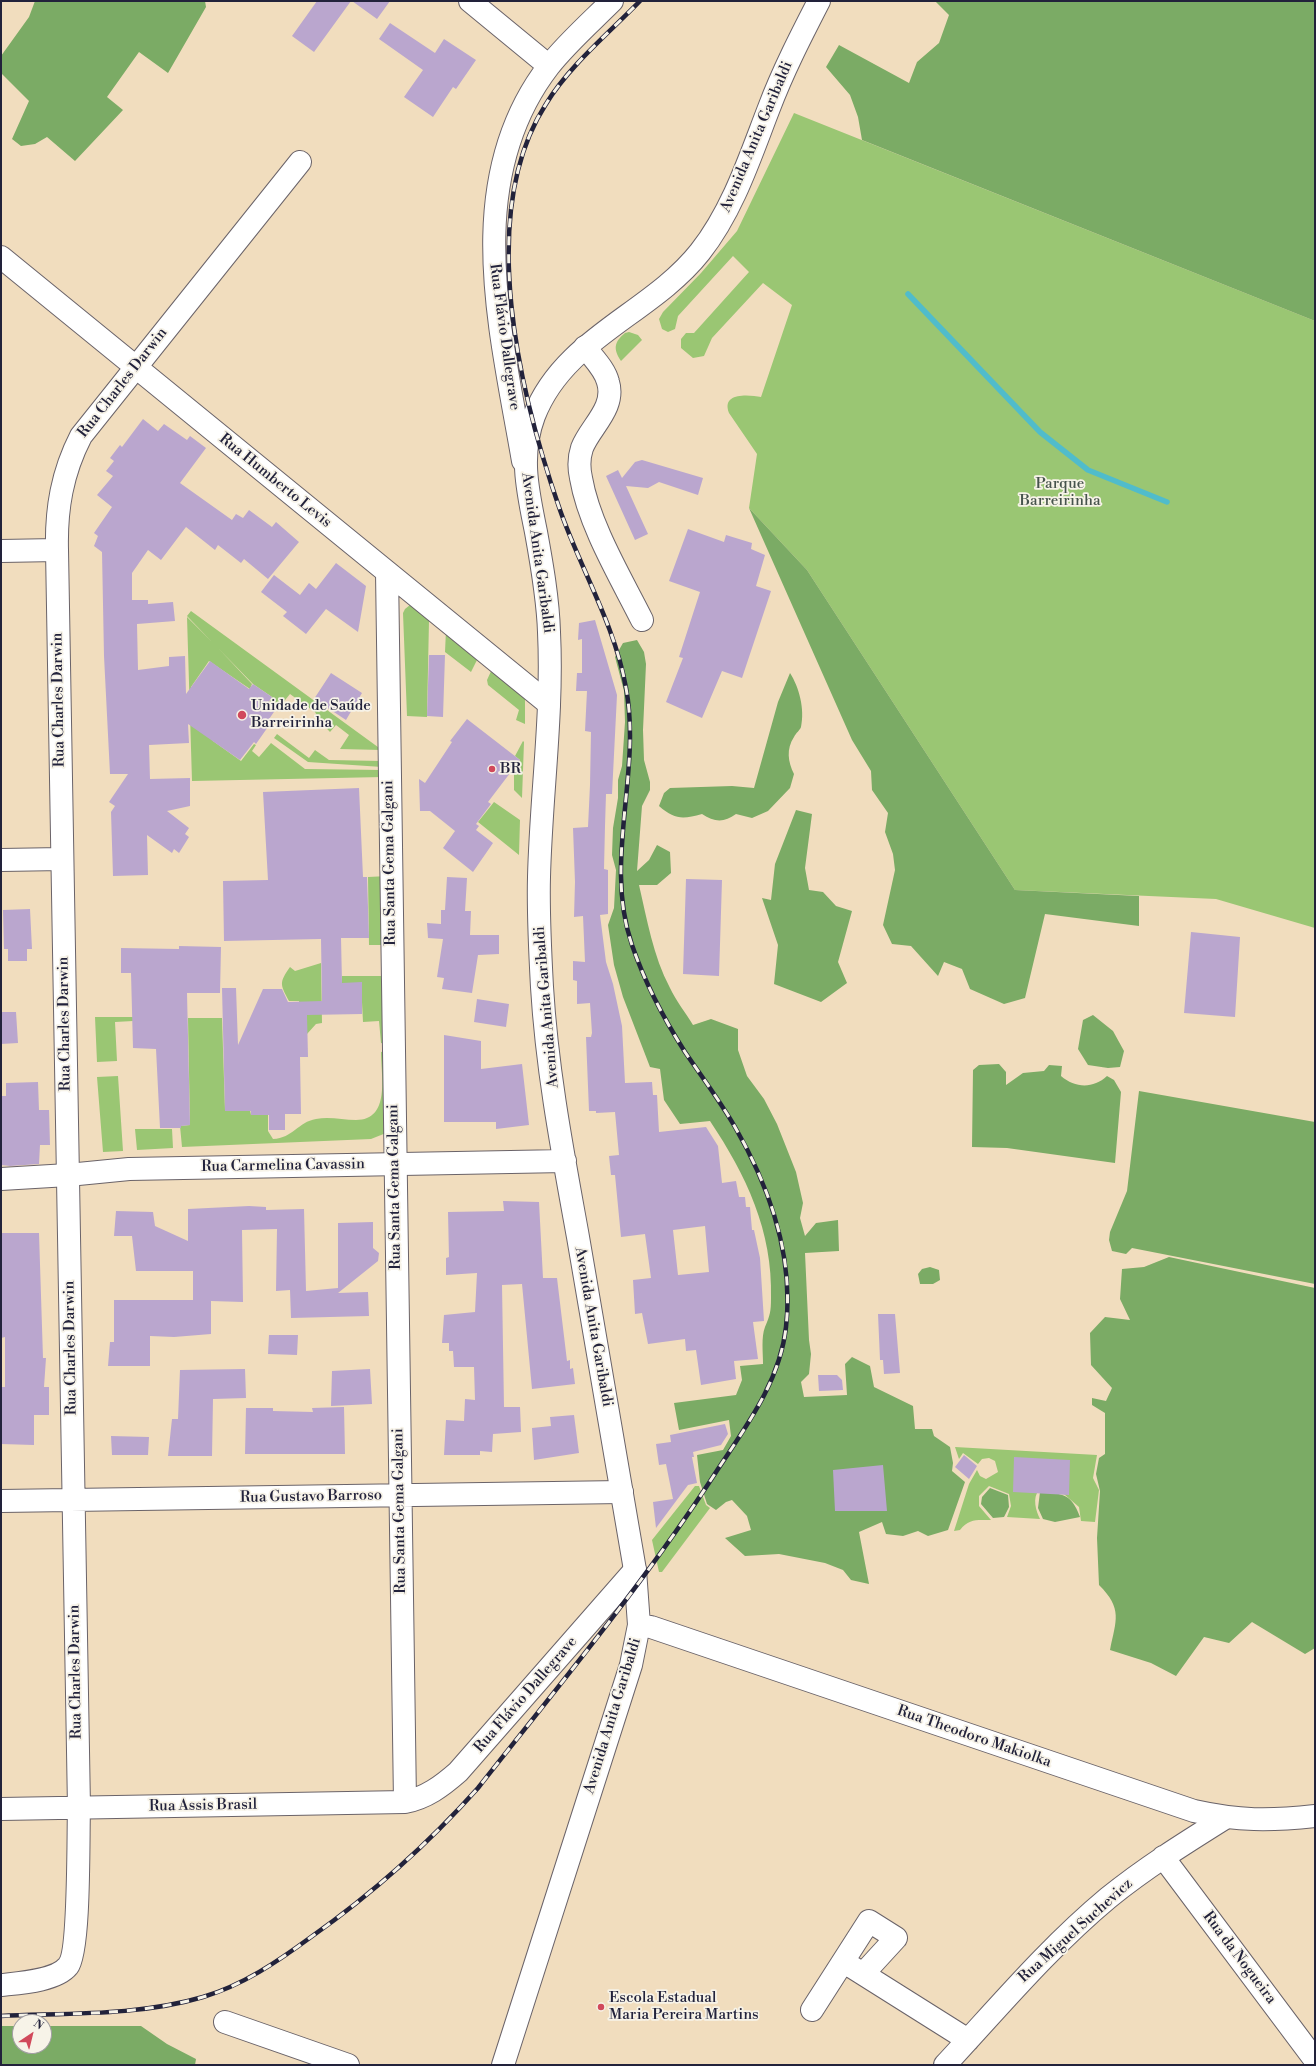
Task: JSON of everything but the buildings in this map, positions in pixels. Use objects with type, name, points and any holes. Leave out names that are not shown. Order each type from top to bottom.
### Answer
[{"type":"street","points":[[470,1],[549,66]]},
{"type":"street","name":"Rua Flávio Dallegrave","points":[[524,470],[497,301],[493,265],[494,224],[498,184],[506,152],[517,120],[549,66],[612,1]]},
{"type":"street","name":"Avenida Anita Garibaldi","points":[[503,2065],[631,1665],[639,1625],[635,1570],[565,1161],[546,1033],[540,938],[539,878],[549,704],[549,630],[547,601],[524,470],[530,428],[540,401],[560,372],[585,347],[667,287],[698,255],[711,238],[739,185],[780,80],[819,1]]},
{"type":"street","name":"Rua Charles Darwin","points":[[1,1985],[53,1976],[68,1966],[75,1938],[79,1808],[57,550],[58,503],[63,478],[70,456],[81,436],[95,416],[300,162]]},
{"type":"street","name":"Rua Humberto Levis","points":[[1,257],[549,704]]},
{"type":"street","points":[[585,347],[609,383],[609,393],[607,406],[581,449],[580,477],[584,495],[596,526],[642,620]]},
{"type":"street","points":[[1,551],[57,550]]},
{"type":"street","name":"Rua Santa Gema Galgani","points":[[387,572],[405,1802]]},
{"type":"street","points":[[1,860],[62,859]]},
{"type":"street","name":"Rua Carmelina Cavassin","points":[[1,1179],[68,1175],[129,1169],[565,1161]]},
{"type":"street","name":"Rua Gustavo Barroso","points":[[1,1501],[622,1492]]},
{"type":"street","name":"Rua Flávio Dallegrave","points":[[405,1802],[429,1794],[458,1772],[635,1570]]},
{"type":"street","name":"Rua Theodoro Makiolka","points":[[639,1625],[659,1629],[1194,1811],[1225,1818],[1256,1820],[1315,1816]]},
{"type":"street","name":"Rua Assis Brasil","points":[[1,1809],[405,1802]]},
{"type":"street","name":"Rua Miguel Suchevicz","points":[[945,2065],[1014,1988],[1071,1932],[1108,1899],[1163,1857],[1225,1818]]},
{"type":"street","name":"Rua da Nogueira","points":[[1163,1857],[1315,2060]]},
{"type":"street","points":[[812,2010],[869,1921],[896,1938],[863,1974]]},
{"type":"street","points":[[843,1961],[968,2040]]},
{"type":"street","points":[[225,2022],[348,2065]]},
{"type":"green space","points":[[35,1],[205,1],[206,7],[168,73],[139,52],[107,97],[123,110],[75,161],[47,137],[35,144],[21,146],[12,139],[29,101],[1,73],[1,56],[29,17]]},
{"type":"green space","points":[[935,1],[1315,1],[1315,321],[862,140],[858,117],[850,95],[826,67],[839,45],[909,83],[917,62],[939,43],[949,15]]},
{"type":"green space","name":"Parque Barreirinha","points":[[794,113],[1315,321],[1315,928],[1216,899],[1015,890],[807,570],[749,508],[757,454],[729,413],[729,401],[738,396],[761,397],[792,305],[763,283],[712,338],[704,356],[693,358],[681,348],[681,339],[686,333],[694,333],[749,272],[733,256],[678,316],[675,329],[668,332],[662,329],[659,319],[663,312],[701,273],[737,231]]},
{"type":"green space","points":[[629,332],[638,335],[642,340],[621,361],[617,353],[616,346],[621,336]]},
{"type":"green space","points":[[749,508],[807,570],[1015,890],[1139,896],[1139,926],[1045,914],[1025,998],[1004,1004],[970,989],[962,969],[944,962],[938,976],[911,946],[892,944],[883,925],[895,870],[893,854],[885,832],[888,813],[872,790],[871,771],[852,740]]},
{"type":"green space","points":[[410,605],[429,620],[427,717],[407,716],[403,613]]},
{"type":"green space","points":[[191,611],[382,750],[340,749],[349,735],[336,725],[330,732],[315,716],[316,713],[290,694],[277,710],[269,703],[272,697],[253,684],[218,648],[252,684],[250,689],[209,661],[191,687],[213,741],[241,761],[254,744],[256,745],[252,751],[259,757],[271,743],[305,769],[383,770],[383,777],[192,781],[187,617],[212,642],[187,616]]},
{"type":"green space","points":[[446,630],[479,656],[471,672],[445,652]]},
{"type":"green space","points":[[637,640],[644,652],[646,664],[643,730],[644,760],[650,782],[650,790],[642,806],[637,871],[649,860],[657,845],[670,852],[671,873],[657,885],[639,885],[651,937],[659,963],[672,993],[693,1025],[711,1019],[738,1029],[738,1050],[747,1076],[764,1099],[777,1124],[796,1172],[803,1203],[800,1218],[805,1236],[816,1223],[838,1220],[839,1251],[805,1253],[811,1354],[809,1374],[801,1382],[804,1397],[847,1395],[845,1364],[852,1357],[870,1366],[874,1387],[913,1406],[915,1429],[932,1429],[934,1436],[950,1447],[953,1463],[952,1471],[965,1482],[948,1530],[928,1536],[918,1531],[903,1536],[886,1534],[882,1522],[859,1532],[869,1584],[851,1580],[843,1570],[825,1563],[779,1554],[745,1556],[725,1538],[751,1530],[747,1516],[732,1500],[726,1502],[716,1510],[707,1504],[700,1482],[697,1455],[723,1450],[731,1436],[729,1420],[679,1430],[674,1403],[736,1395],[742,1380],[740,1366],[763,1364],[763,1335],[771,1307],[770,1273],[762,1227],[746,1183],[710,1121],[680,1124],[664,1100],[660,1069],[650,1067],[623,997],[614,965],[608,925],[614,908],[616,870],[612,855],[613,828],[618,798],[618,780],[622,766],[625,722],[624,691],[615,657],[623,643]]},
{"type":"green space","points":[[493,667],[525,693],[525,724],[516,720],[519,710],[488,685],[487,680]]},
{"type":"green space","points":[[790,673],[796,685],[802,706],[801,727],[791,742],[789,751],[790,765],[794,774],[790,788],[768,811],[752,818],[736,814],[727,819],[715,820],[702,814],[690,817],[675,816],[659,806],[664,793],[670,788],[732,786],[754,788],[778,702]]},
{"type":"green space","points":[[277,734],[309,758],[315,750],[329,760],[382,761],[382,767],[308,762],[274,738]]},
{"type":"green space","points":[[523,741],[522,798],[514,790],[514,767],[520,760],[515,756]]},
{"type":"green space","points":[[494,802],[520,820],[519,855],[478,822]]},
{"type":"green space","points":[[796,810],[812,814],[805,868],[809,890],[823,892],[836,906],[852,911],[838,962],[847,983],[821,1002],[774,984],[778,945],[762,898],[771,900],[775,864]]},
{"type":"green space","points":[[388,876],[390,945],[369,945],[368,877]]},
{"type":"green space","points":[[321,963],[322,1023],[316,1024],[307,1034],[300,1034],[299,1001],[289,1001],[282,987],[282,980],[290,967],[295,971]]},
{"type":"green space","points":[[342,976],[385,976],[385,1044],[381,1043],[379,1021],[363,1022],[361,983],[342,983]]},
{"type":"green space","points":[[1093,1015],[1113,1031],[1124,1051],[1120,1067],[1108,1068],[1088,1065],[1078,1049],[1083,1020]]},
{"type":"green space","points":[[95,1017],[133,1017],[133,1021],[115,1022],[117,1061],[97,1062]]},
{"type":"green space","points":[[188,1018],[222,1018],[225,1110],[250,1110],[251,1115],[268,1115],[268,1131],[273,1139],[286,1136],[304,1123],[316,1119],[331,1118],[356,1120],[367,1118],[375,1113],[382,1095],[381,1052],[385,1051],[386,1133],[371,1139],[182,1147],[180,1126],[190,1125]]},
{"type":"green space","points":[[999,1064],[1006,1072],[1006,1085],[1023,1073],[1044,1071],[1049,1065],[1062,1066],[1061,1076],[1078,1085],[1090,1085],[1107,1076],[1114,1080],[1121,1092],[1115,1163],[1007,1148],[972,1147],[973,1070],[979,1065]]},
{"type":"green space","points":[[118,1076],[123,1151],[103,1152],[97,1077]]},
{"type":"green space","points":[[1139,1091],[1315,1122],[1315,1284],[1132,1248],[1126,1254],[1112,1251],[1109,1240],[1110,1232],[1127,1191]]},
{"type":"green space","points":[[135,1129],[172,1129],[173,1148],[137,1150]]},
{"type":"green space","points":[[1169,1257],[1315,1288],[1315,1648],[1305,1654],[1252,1622],[1229,1643],[1204,1637],[1176,1676],[1151,1663],[1110,1650],[1116,1615],[1112,1601],[1099,1585],[1097,1538],[1100,1491],[1096,1474],[1099,1458],[1105,1454],[1105,1413],[1092,1405],[1092,1398],[1106,1401],[1112,1388],[1091,1365],[1090,1333],[1105,1317],[1130,1320],[1120,1299],[1122,1269],[1144,1267]]},
{"type":"green space","points":[[930,1267],[939,1270],[940,1280],[933,1284],[920,1284],[918,1274],[922,1269]]},
{"type":"green space","points":[[955,1447],[1097,1455],[1093,1478],[1099,1490],[1095,1522],[1081,1521],[1079,1507],[1050,1482],[1043,1486],[1037,1493],[1035,1501],[1040,1519],[1007,1517],[1011,1506],[1009,1494],[989,1486],[979,1496],[979,1506],[991,1520],[978,1520],[970,1522],[963,1526],[960,1530],[954,1531],[969,1484],[977,1470],[980,1476],[986,1479],[998,1472],[995,1461],[989,1458],[982,1459],[978,1464],[963,1453],[959,1459]]},
{"type":"green space","points":[[695,1486],[699,1486],[706,1505],[710,1508],[662,1572],[659,1572],[652,1540]]},
{"type":"green space","points":[[990,1488],[1008,1495],[1009,1507],[1004,1517],[993,1518],[981,1504],[982,1497]]},
{"type":"green space","points":[[1040,1492],[1055,1493],[1065,1496],[1073,1503],[1080,1517],[1055,1522],[1043,1519],[1038,1508]]},
{"type":"green space","points":[[1,2026],[12,2026],[12,2054],[52,2054],[52,2026],[141,2026],[167,2044],[196,2059],[195,2065],[1,2065]]},
{"type":"waterway","points":[[908,294],[1040,432],[1088,470],[1167,502]]},
{"type":"railway","points":[[1,2016],[128,2011],[179,2003],[218,1992],[259,1972],[285,1955],[334,1921],[377,1886],[439,1829],[478,1788],[602,1632],[662,1551],[740,1436],[761,1402],[777,1366],[783,1347],[788,1301],[783,1249],[769,1198],[748,1150],[735,1127],[685,1052],[662,1014],[632,945],[624,913],[621,881],[624,817],[630,752],[630,720],[626,688],[614,642],[597,598],[568,532],[545,464],[531,414],[519,360],[511,305],[509,250],[513,198],[525,148],[546,104],[555,90],[590,50],[640,1]]},
{"type":"place","name":"Unidade de Saúde Barreirinha","points":[[242,715]]},
{"type":"place","name":"BR","points":[[492,769]]},
{"type":"place","name":"Escola Estadual Maria Pereira Martins","points":[[601,2007]]}]
